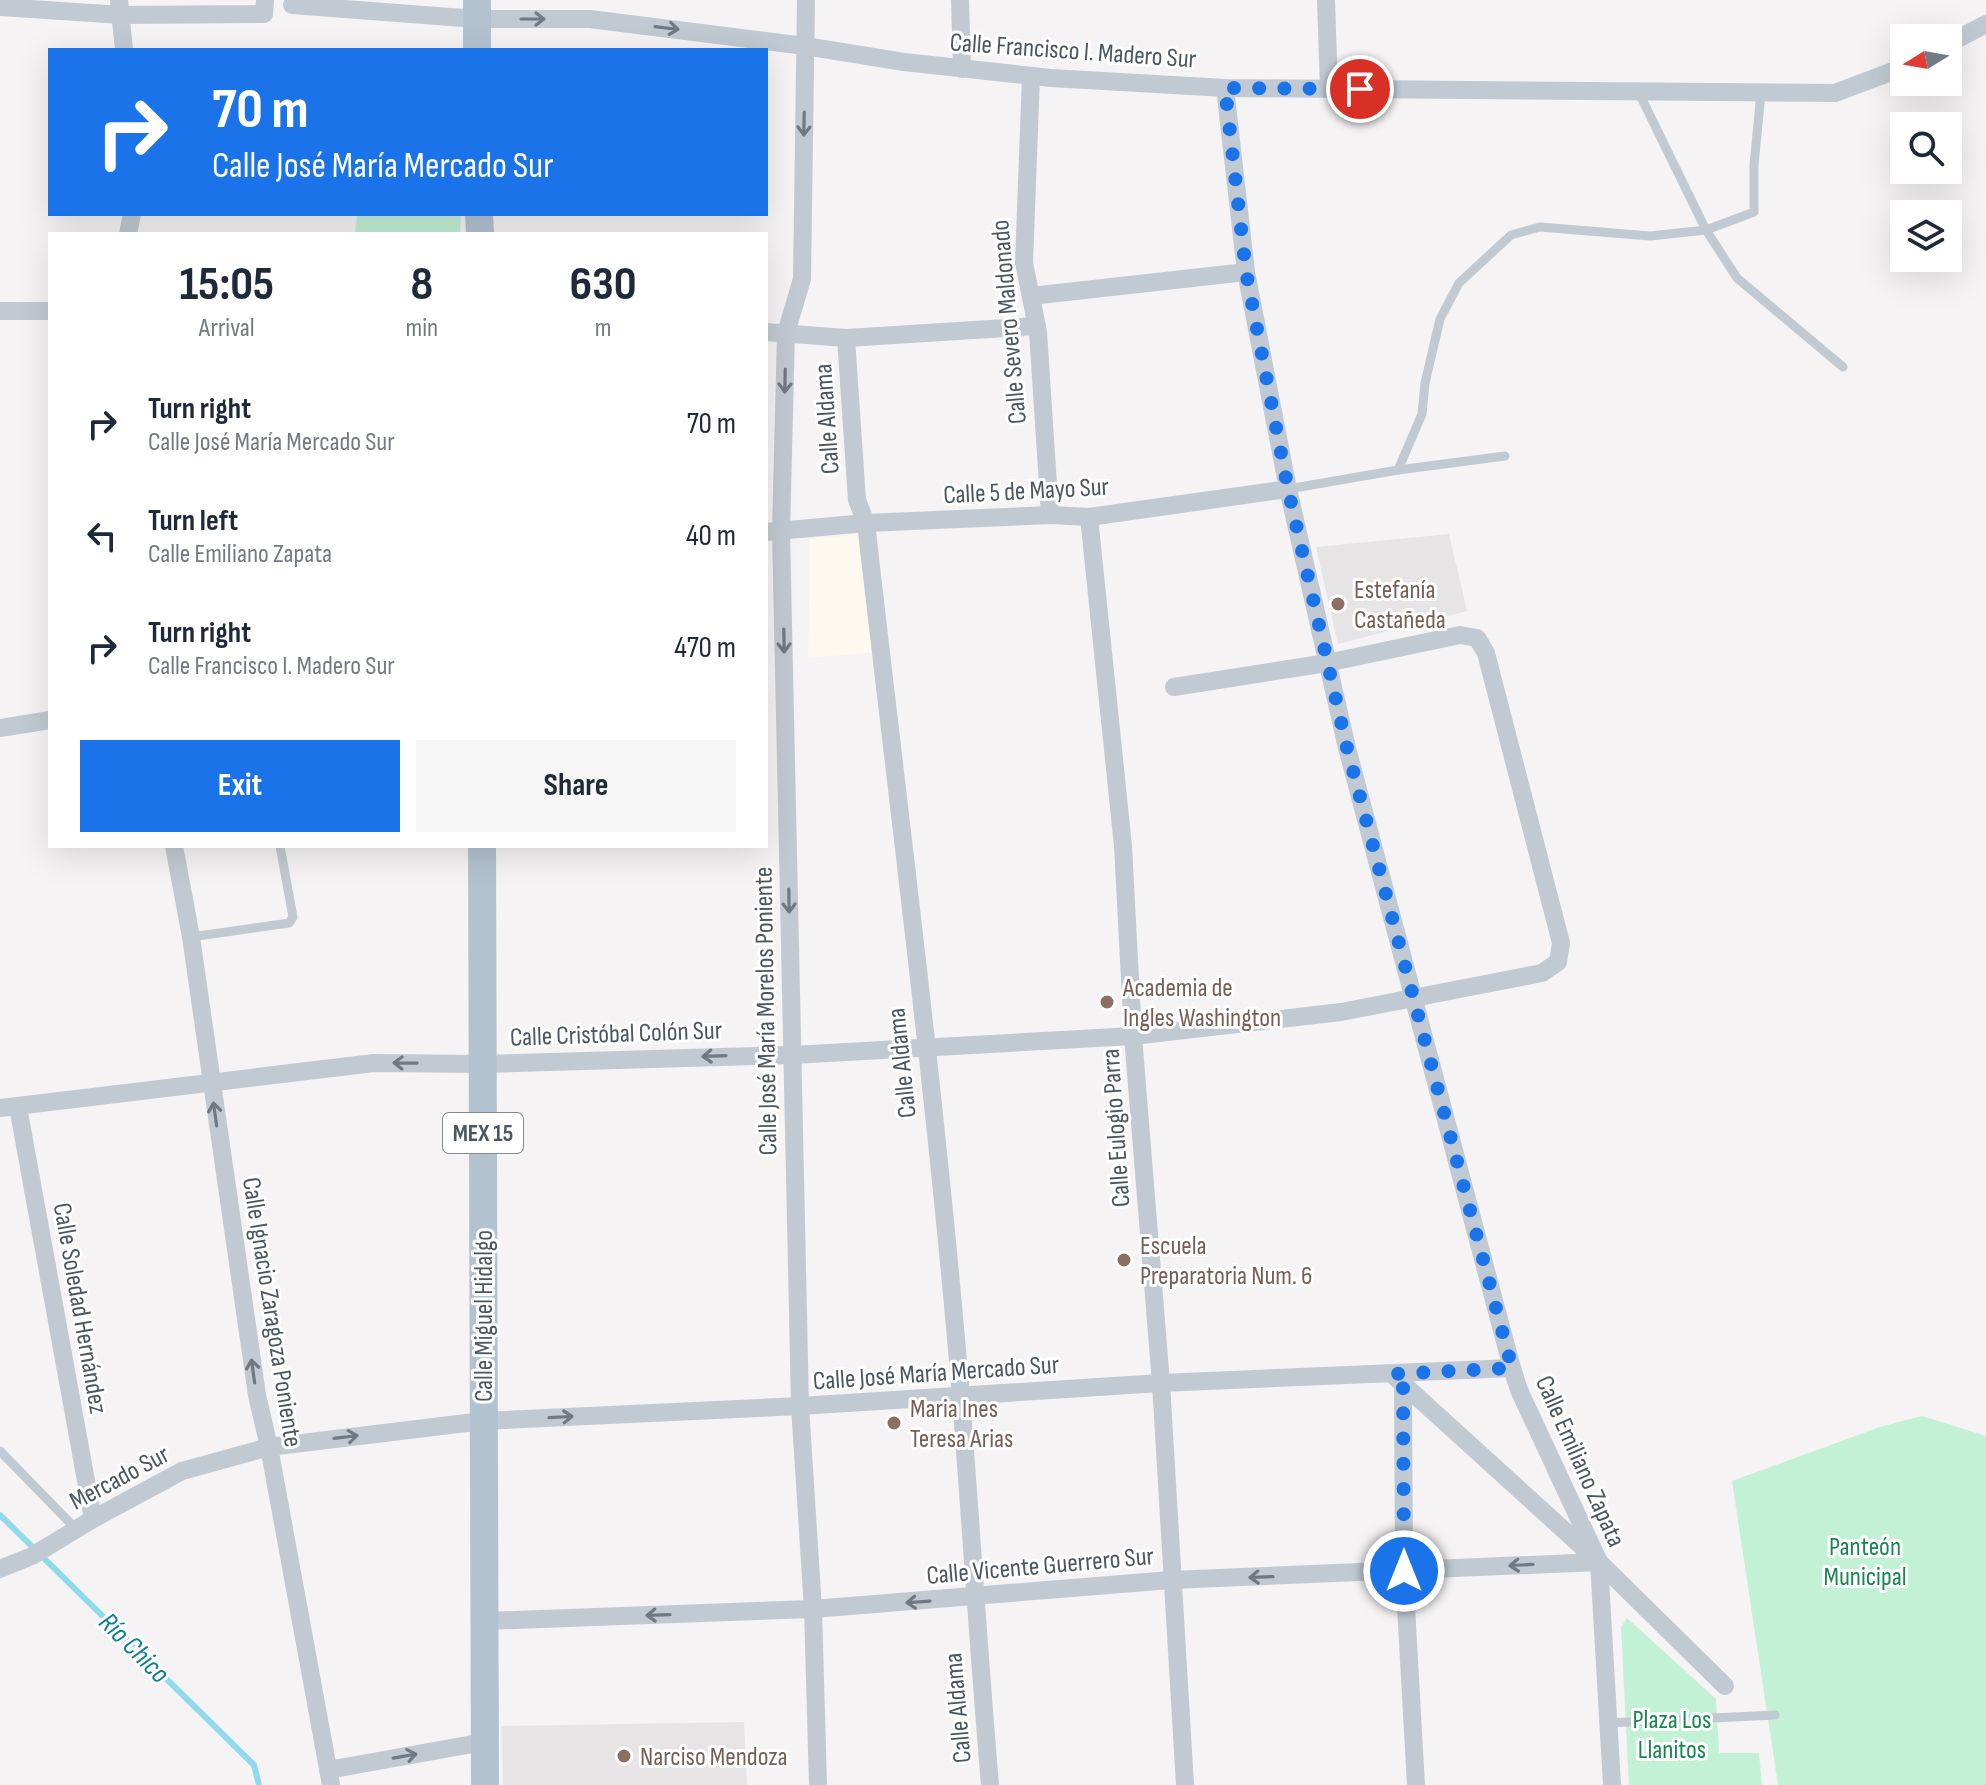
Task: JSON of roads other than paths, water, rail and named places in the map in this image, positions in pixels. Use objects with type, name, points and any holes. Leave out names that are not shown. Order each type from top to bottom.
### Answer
[{"type":"main road","points":[[477,9],[477,48]]},
{"type":"main road","name":"Calle Miguel Hidalgo","points":[[482,848],[485,1785]]},
{"type":"street","name":"Calle José María Morelos Poniente","points":[[806,0],[802,279],[786,333],[774,532],[792,1055],[800,1406],[813,1609],[818,1785]]},
{"type":"street","points":[[960,0],[962,69]]},
{"type":"street","points":[[1326,0],[1329,89]]},
{"type":"street","name":"Calle Francisco I. Madero Sur","points":[[292,5],[590,9],[904,62],[1031,76],[1225,88],[1835,93],[1890,72]]},
{"type":"street","points":[[0,7],[265,7]]},
{"type":"street","points":[[121,7],[124,48]]},
{"type":"street","points":[[1962,37],[1986,24]]},
{"type":"street","name":"Calle Severo Maldonado","points":[[1031,76],[1024,263],[1037,326],[1050,515]]},
{"type":"street","name":"Calle Emiliano Zapata","points":[[1225,88],[1246,272],[1288,489],[1347,748],[1512,1368],[1519,1390],[1599,1562],[1612,1785]]},
{"type":"street","points":[[1031,296],[1246,272]]},
{"type":"street","points":[[0,311],[48,311]]},
{"type":"street","points":[[768,332],[846,338],[1037,326]]},
{"type":"street","name":"Calle Aldama","points":[[846,338],[857,500],[866,523],[926,1048],[961,1397],[990,1785]]},
{"type":"street","name":"Calle 5 de Mayo Sur","points":[[774,532],[866,523],[1050,515],[1089,517],[1288,489]]},
{"type":"street","name":"Calle Eulogio Parra","points":[[1089,517],[1123,846],[1133,1036],[1161,1383],[1185,1785]]},
{"type":"street","name":"Calle Cristóbal Colón Sur","points":[[9,1108],[374,1063],[483,1064],[792,1055],[1133,1036],[1341,1012],[1542,973],[1558,962],[1561,943],[1486,653],[1477,638],[1460,635],[1327,663]]},
{"type":"street","points":[[1174,687],[1327,663]]},
{"type":"street","points":[[0,728],[48,720]]},
{"type":"street","name":"Calle Ignacio Zaragoza Poniente","points":[[174,848],[191,937],[257,1395],[329,1778]]},
{"type":"street","name":"Calle Soledad Hernández","points":[[9,1108],[85,1524]]},
{"type":"street","name":"Calle José María Mercado Sur","points":[[269,1447],[483,1421],[961,1397],[1161,1383],[1398,1379],[1512,1368]]},
{"type":"street","points":[[1398,1379],[1599,1562],[1725,1686]]},
{"type":"street","points":[[1398,1379],[1404,1571],[1416,1785]]},
{"type":"street","name":"Mercado Sur","points":[[0,1569],[32,1556],[182,1471],[269,1447]]},
{"type":"street","name":"Calle Vicente Guerrero Sur","points":[[485,1621],[813,1609],[1171,1580],[1599,1562]]},
{"type":"street","points":[[329,1778],[484,1742]]},
{"type":"lane","points":[[1639,92],[1706,230],[1737,278],[1843,367]]},
{"type":"lane","points":[[1398,470],[1422,414],[1425,383],[1440,319],[1459,283],[1511,235],[1540,227],[1650,236],[1706,230],[1754,212],[1754,165],[1761,93]]},
{"type":"lane","points":[[1288,489],[1505,456]]},
{"type":"lane","points":[[191,937],[289,923],[293,917],[280,848]]},
{"type":"lane","points":[[0,1451],[85,1524]]},
{"type":"lane","points":[[1608,1723],[1775,1715]]},
{"type":"waterway","name":"Río Chico","points":[[0,1515],[254,1765],[259,1785]]},
{"type":"place","name":"Estefanía Castañeda","points":[[1338,604]]},
{"type":"place","name":"Academia de Ingles Washington","points":[[1107,1002]]},
{"type":"place","name":"Escuela Preparatoria Num. 6","points":[[1124,1260]]},
{"type":"place","name":"Maria Ines Teresa Arias","points":[[894,1423]]},
{"type":"place","name":"Narciso Mendoza","points":[[624,1756]]},
{"type":"park label","name":"Panteón Municipal","points":[[1865,1561]]},
{"type":"park label","name":"Plaza Los Llanitos","points":[[1672,1734]]}]
